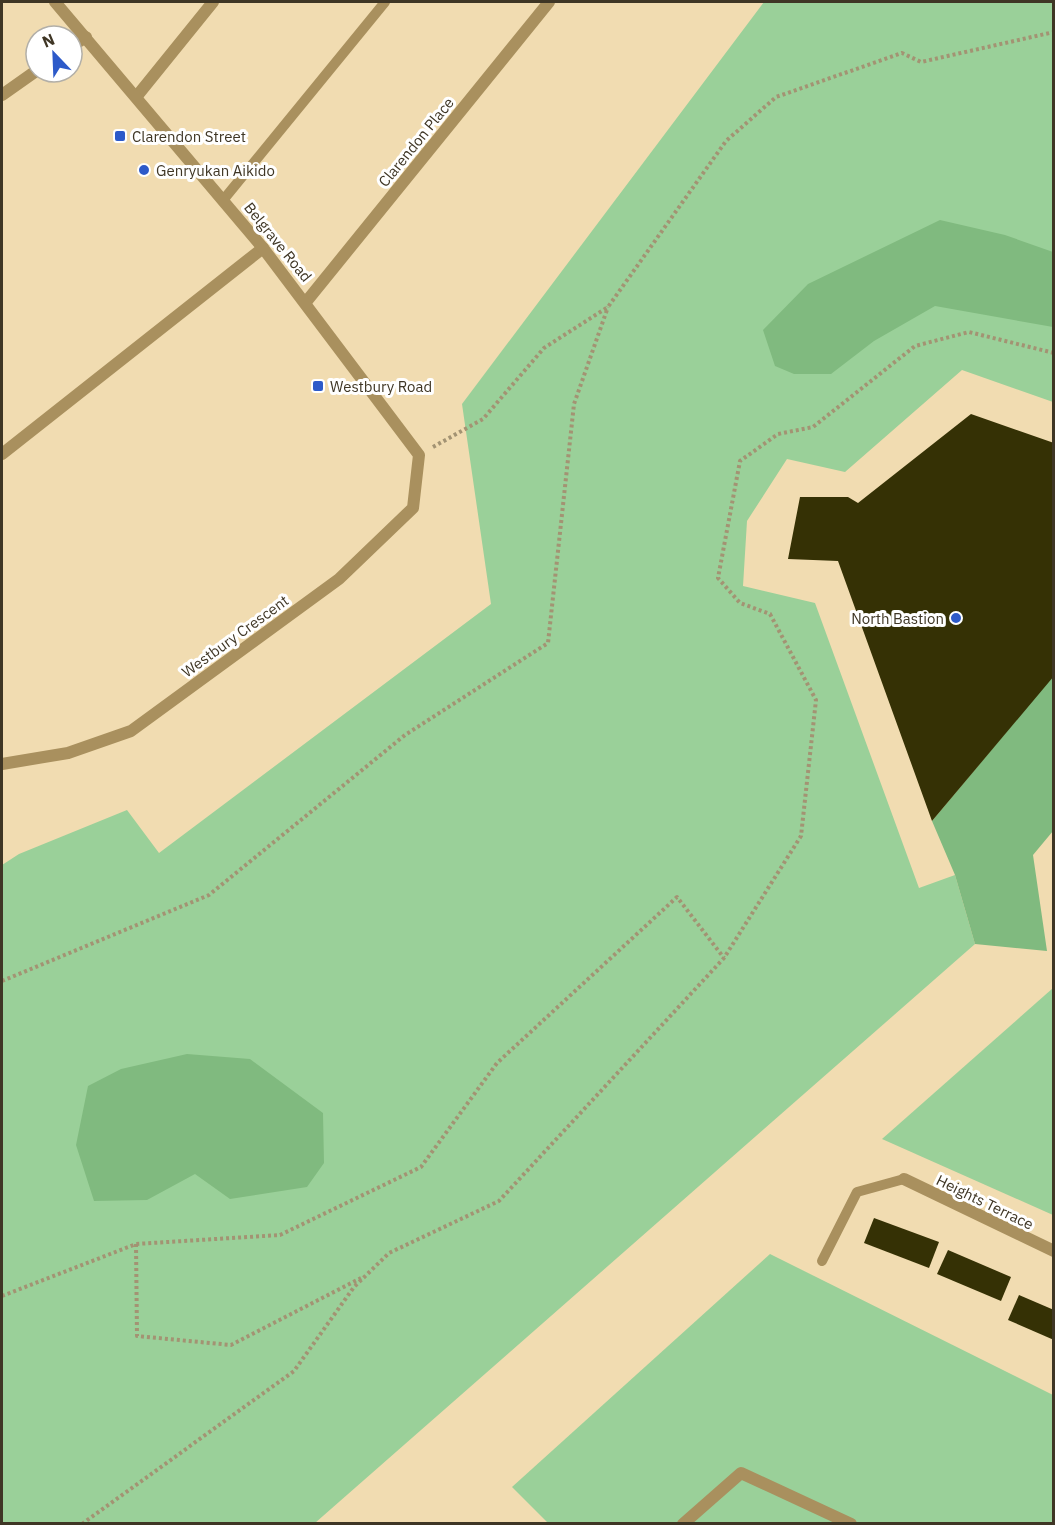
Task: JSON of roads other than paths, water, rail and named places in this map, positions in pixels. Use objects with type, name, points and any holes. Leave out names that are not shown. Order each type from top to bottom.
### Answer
[{"type":"street","name":"Belgrave Road","points":[[56,2],[224,199],[306,302],[419,455]]},
{"type":"street","points":[[137,96],[213,2]]},
{"type":"street","name":"Clarendon Place","points":[[306,302],[549,2]]},
{"type":"street","points":[[2,95],[24,79]]},
{"type":"street","points":[[2,454],[263,248]]},
{"type":"street","name":"Westbury Crescent","points":[[2,764],[68,753],[131,731],[339,579],[413,508],[419,455]]},
{"type":"street","name":"Heights Terrace","points":[[904,1179],[1053,1251]]},
{"type":"street","points":[[683,1524],[741,1473],[851,1524]]},
{"type":"lane","points":[[224,199],[385,2]]},
{"type":"lane","points":[[822,1261],[857,1192],[904,1179]]},
{"type":"place","name":"Clarendon Street","points":[[120,136]]},
{"type":"place","name":"Genryukan Aikido","points":[[144,170]]},
{"type":"place","name":"Westbury Road","points":[[318,386]]},
{"type":"place","name":"North Bastion","points":[[956,618]]}]
